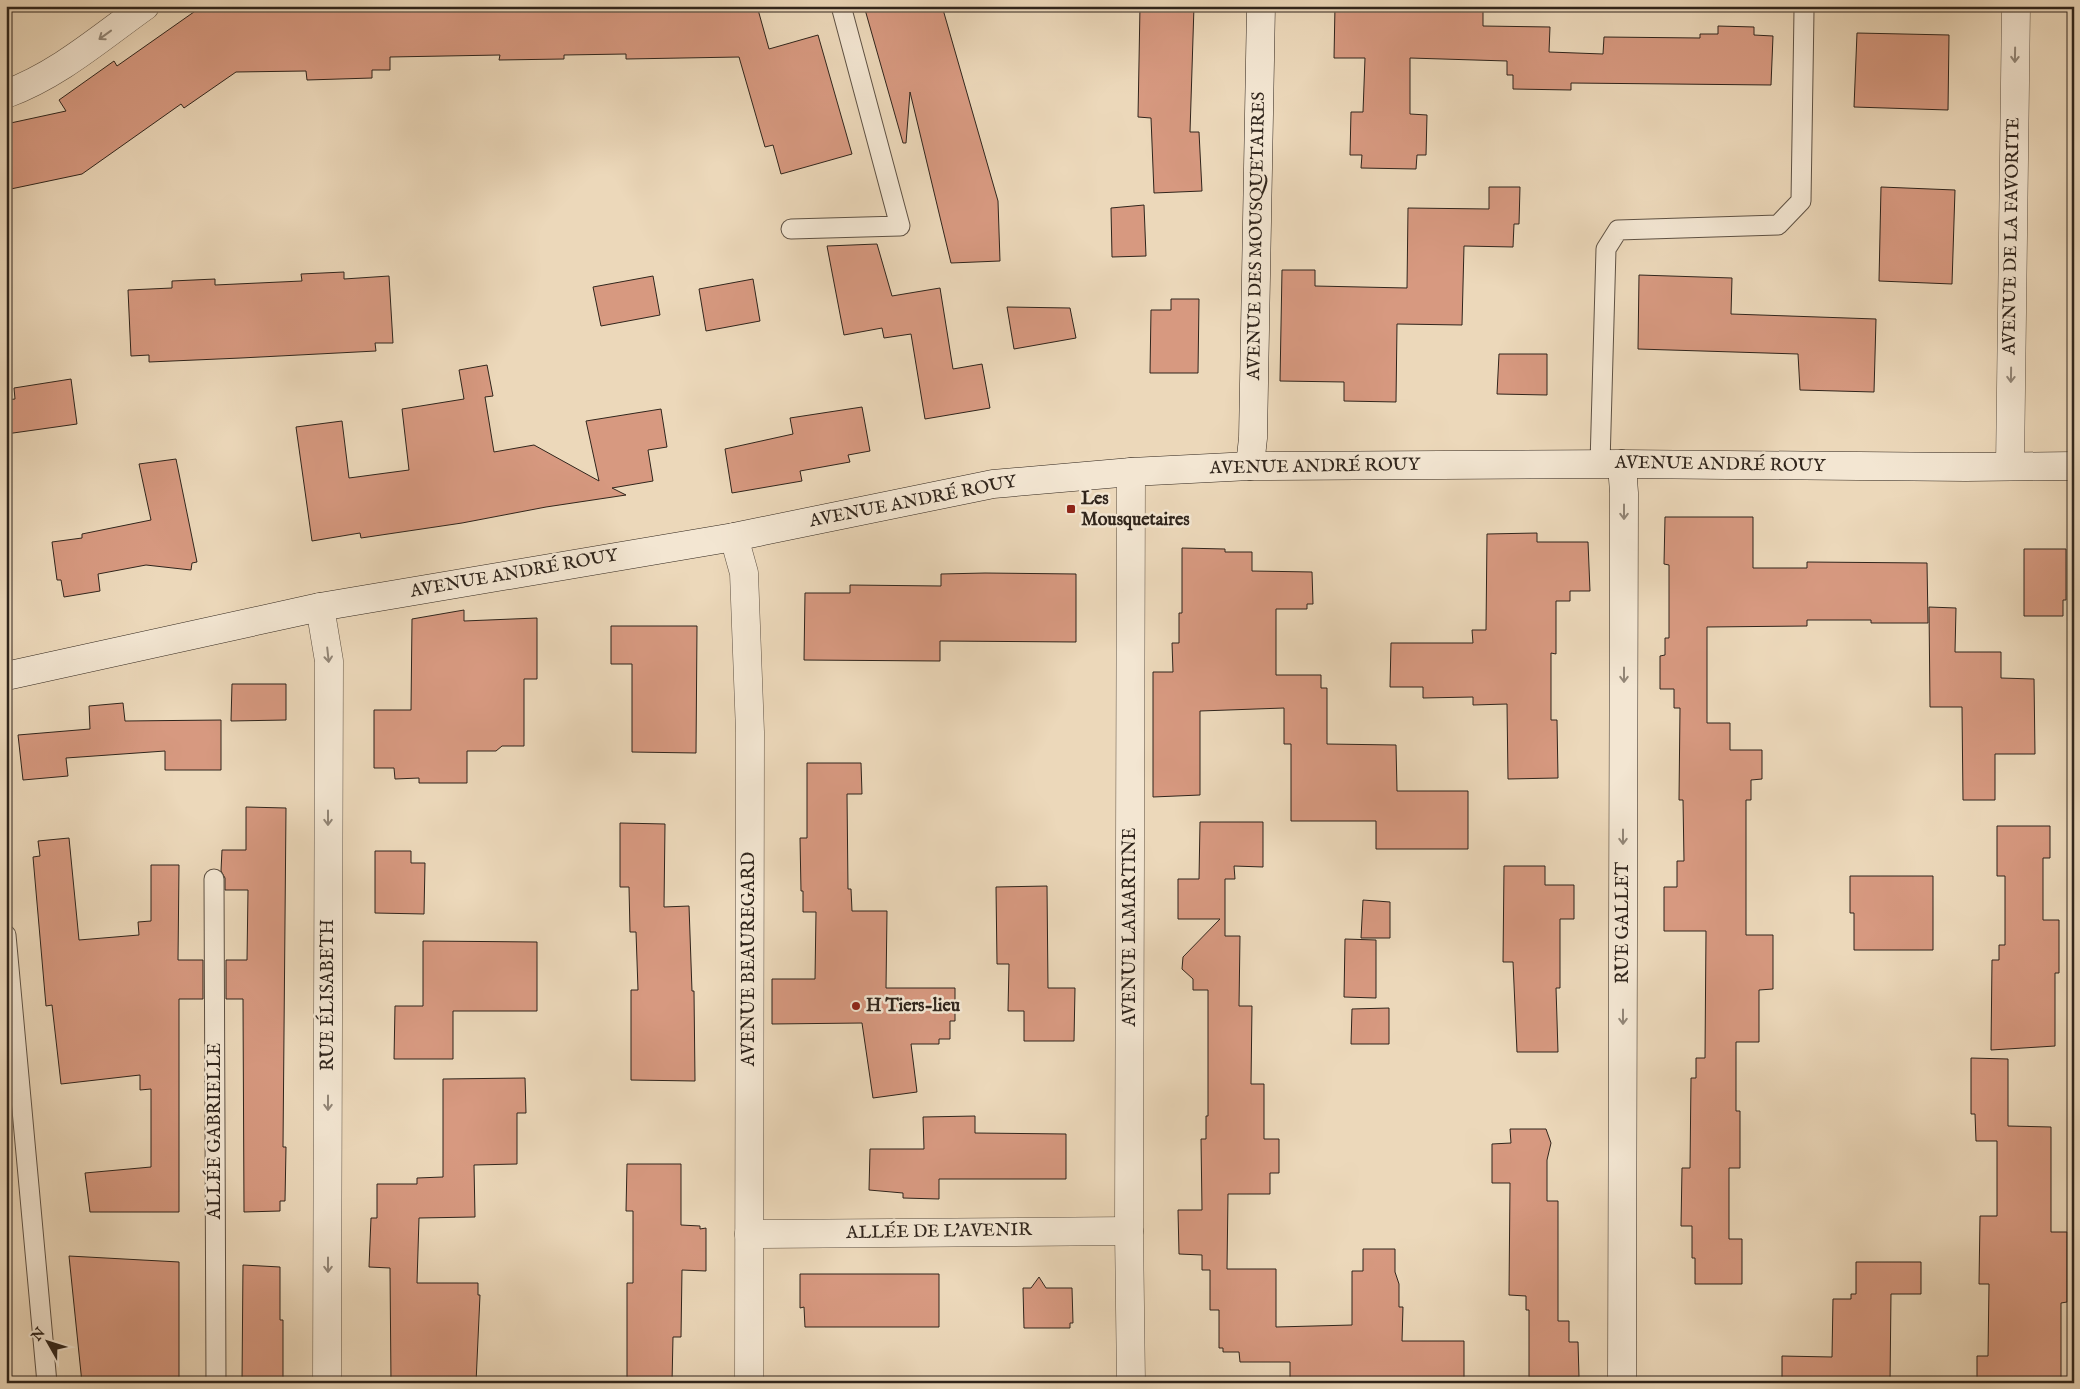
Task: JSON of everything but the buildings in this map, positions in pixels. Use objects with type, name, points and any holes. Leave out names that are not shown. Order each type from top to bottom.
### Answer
[{"type":"street","points":[[6,94],[48,75],[144,6]]},
{"type":"street","name":"AVENUE DES MOUSQUETAIRES","points":[[1250,466],[1253,428],[1261,6]]},
{"type":"street","name":"AVENUE DE LA FAVORITE","points":[[2010,466],[2016,6]]},
{"type":"street","name":"AVENUE ANDRÉ ROUY","points":[[6,676],[320,607],[734,537],[992,484],[1131,472],[1250,466],[1611,464],[2074,466]]},
{"type":"street","name":"RUE GALLET","points":[[1611,464],[1624,513],[1622,1383]]},
{"type":"street","name":"AVENUE LAMARTINE","points":[[1130,1383],[1131,472]]},
{"type":"street","name":"AVENUE BEAUREGARD","points":[[734,537],[744,573],[750,732],[748,1383]]},
{"type":"street","name":"RUE ÉLISABETH","points":[[320,607],[329,661],[327,1383]]},
{"type":"street","name":"ALLÉE DE L'AVENIR","points":[[749,1234],[1129,1230]]},
{"type":"lane","points":[[791,229],[900,226],[841,6]]},
{"type":"lane","points":[[1611,464],[1606,248],[1618,230],[1778,225],[1801,201],[1804,11]]},
{"type":"lane","name":"ALLÉE GABRIELLE","points":[[214,879],[216,1383]]},
{"type":"lane","points":[[6,935],[47,1383]]},
{"type":"place","name":"Les Mousquetaires","points":[[1071,509]]},
{"type":"place","name":"H Tiers-lieu","points":[[856,1006]]}]
